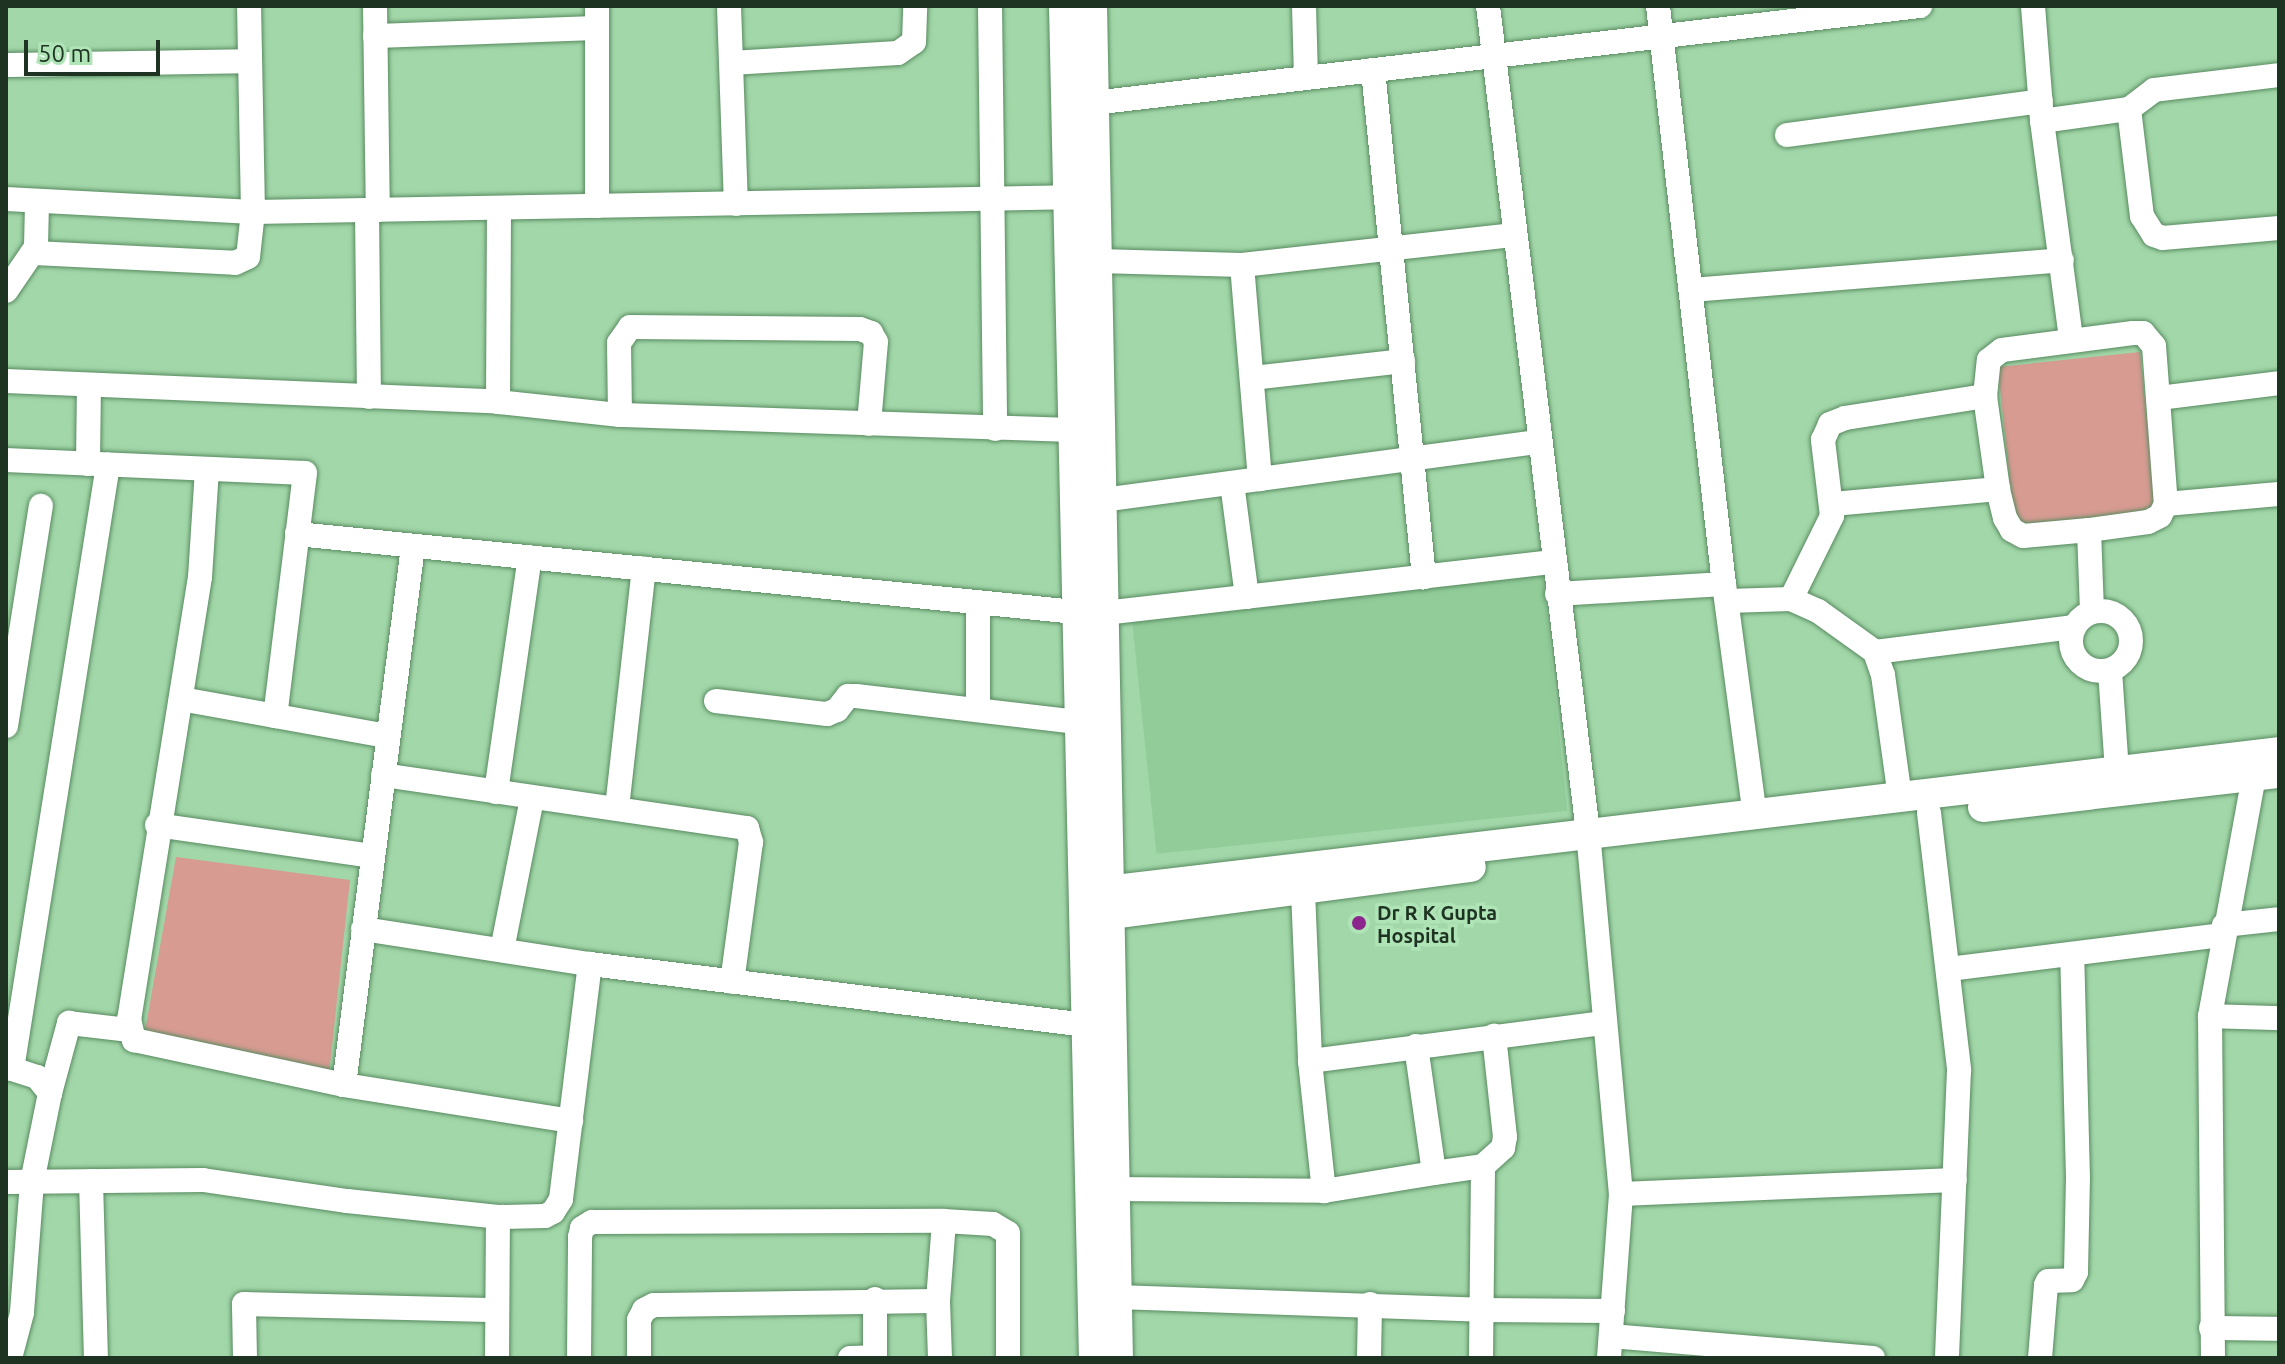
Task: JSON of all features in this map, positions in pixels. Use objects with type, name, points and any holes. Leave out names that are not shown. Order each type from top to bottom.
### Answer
[{"type":"main road","points":[[1064,6],[1080,104],[1099,1026],[1094,1358]]},
{"type":"main road","points":[[1080,104],[1092,6]]},
{"type":"main road","points":[[1082,197],[1098,261],[1087,431],[1102,500],[1077,722],[1097,904]]},
{"type":"main road","points":[[1097,904],[1588,841],[1755,816],[2279,752]]},
{"type":"main road","points":[[1097,904],[1303,891],[1588,841],[1929,813],[2266,775]]},
{"type":"main road","points":[[1099,1026],[1113,1189],[1118,1358]]},
{"type":"street","points":[[34,253],[235,263],[248,257],[253,212],[249,6]]},
{"type":"street","points":[[369,397],[375,6]]},
{"type":"street","points":[[729,6],[736,204]]},
{"type":"street","points":[[731,63],[898,53],[914,42],[915,6]]},
{"type":"street","points":[[990,6],[995,429]]},
{"type":"street","points":[[1304,6],[1306,78]]},
{"type":"street","points":[[1488,6],[1588,841],[1621,1194],[1610,1347],[1873,1358]]},
{"type":"street","points":[[1658,6],[1755,816]]},
{"type":"street","points":[[1080,104],[1920,6]]},
{"type":"street","points":[[2033,6],[2042,111],[2071,339]]},
{"type":"street","points":[[375,36],[597,17],[597,206]]},
{"type":"street","points":[[6,65],[249,61]]},
{"type":"street","points":[[1373,70],[1424,577]]},
{"type":"street","points":[[1787,135],[2042,111],[2129,109],[2154,90],[2279,75]]},
{"type":"street","points":[[2129,109],[2142,216],[2154,235],[2163,238],[2279,228]]},
{"type":"street","points":[[6,199],[253,212],[1082,197]]},
{"type":"street","points":[[6,291],[34,253],[37,202]]},
{"type":"street","points":[[498,402],[499,208]]},
{"type":"street","points":[[1098,261],[1242,265],[1514,235]]},
{"type":"street","points":[[1691,290],[2062,260]]},
{"type":"street","points":[[1242,265],[1260,479]]},
{"type":"street","points":[[620,415],[619,343],[630,327],[860,329],[871,333],[876,342],[869,424]]},
{"type":"street","points":[[2143,333],[2154,346],[2159,398],[2166,504],[2160,516],[2148,522],[2089,530],[2023,536],[2012,530],[2005,518],[1998,489],[1985,396],[1989,360],[1995,354],[2071,339],[2143,333]]},
{"type":"street","points":[[1252,378],[1403,361]]},
{"type":"street","points":[[6,381],[498,402],[620,415],[1087,431]]},
{"type":"street","points":[[2159,398],[2279,383]]},
{"type":"street","points":[[50,1093],[37,1077],[9,1068],[98,464],[89,385]]},
{"type":"street","points":[[1791,599],[1827,529],[1833,504],[1823,440],[1830,424],[1845,418],[1985,396]]},
{"type":"street","points":[[1102,500],[1539,442]]},
{"type":"street","points":[[6,460],[305,473],[275,716]]},
{"type":"street","points":[[129,1030],[157,825],[200,577],[207,469]]},
{"type":"street","points":[[1232,483],[1247,597]]},
{"type":"street","points":[[1833,504],[1998,489]]},
{"type":"street","points":[[2166,504],[2279,494]]},
{"type":"street","points":[[6,726],[41,506]]},
{"type":"street","points":[[1875,652],[2083,620],[2115,614],[2130,632],[2128,656],[2110,671],[2086,669],[2071,651],[2083,620],[2089,530]]},
{"type":"street","points":[[297,534],[1090,612],[1553,562]]},
{"type":"street","points":[[344,1085],[413,546]]},
{"type":"street","points":[[496,792],[530,557]]},
{"type":"street","points":[[617,808],[644,569]]},
{"type":"street","points":[[1557,594],[1726,592],[1791,599],[1818,611],[1875,652],[1883,675],[1900,798]]},
{"type":"street","points":[[978,602],[978,710]]},
{"type":"street","points":[[2110,671],[2117,770]]},
{"type":"street","points":[[716,701],[827,714],[837,710],[848,696],[856,696],[1077,722]]},
{"type":"street","points":[[181,699],[387,736]]},
{"type":"street","points":[[383,775],[747,828],[751,842],[732,982]]},
{"type":"street","points":[[2213,1358],[2210,1016],[2224,930],[2266,775]]},
{"type":"street","points":[[502,950],[532,799]]},
{"type":"street","points":[[1929,813],[1959,1070],[1947,1358]]},
{"type":"street","points":[[157,825],[372,856]]},
{"type":"street","points":[[1303,891],[1310,1061],[1324,1191]]},
{"type":"street","points":[[1949,969],[2072,954],[2279,919]]},
{"type":"street","points":[[363,929],[590,964],[1099,1026]]},
{"type":"street","points":[[2040,1358],[2046,1285],[2048,1281],[2072,1280],[2076,1272],[2078,1178],[2072,954]]},
{"type":"street","points":[[6,1182],[203,1180],[347,1201],[498,1217],[545,1216],[558,1206],[590,964]]},
{"type":"street","points":[[2210,1016],[2279,1018]]},
{"type":"street","points":[[10,1358],[22,1313],[32,1182],[50,1093],[69,1023],[129,1030],[141,1043],[344,1085],[571,1121]]},
{"type":"street","points":[[1310,1061],[1604,1023]]},
{"type":"street","points":[[1113,1189],[1324,1191],[1483,1166],[1498,1154],[1505,1137],[1494,1036]]},
{"type":"street","points":[[1416,1046],[1434,1173]]},
{"type":"street","points":[[1481,1358],[1483,1166]]},
{"type":"street","points":[[1621,1194],[1955,1180]]},
{"type":"street","points":[[91,1181],[96,1358]]},
{"type":"street","points":[[497,1358],[498,1217]]},
{"type":"street","points":[[940,1358],[938,1301],[944,1221]]},
{"type":"street","points":[[579,1358],[580,1237],[582,1228],[592,1222],[944,1221],[993,1224],[1008,1233],[1008,1358]]},
{"type":"street","points":[[1117,1297],[1481,1310],[1613,1311]]},
{"type":"street","points":[[639,1358],[639,1320],[644,1310],[654,1305],[875,1299],[938,1301]]},
{"type":"street","points":[[850,1358],[875,1358],[875,1299]]},
{"type":"street","points":[[245,1358],[244,1304],[497,1310]]},
{"type":"street","points":[[1369,1358],[1370,1304]]},
{"type":"street","points":[[2211,1328],[2279,1329]]},
{"type":"shaded area","points":[[2140,352],[2157,511],[2015,526],[1998,367]]},
{"type":"shaded area","points":[[1542,570],[1567,811],[1157,854],[1131,613]]},
{"type":"shaded area","points":[[176,857],[350,880],[329,1074],[145,1031]]},
{"type":"place","name":"Dr R K Gupta Hospital","points":[[1359,923]]}]
